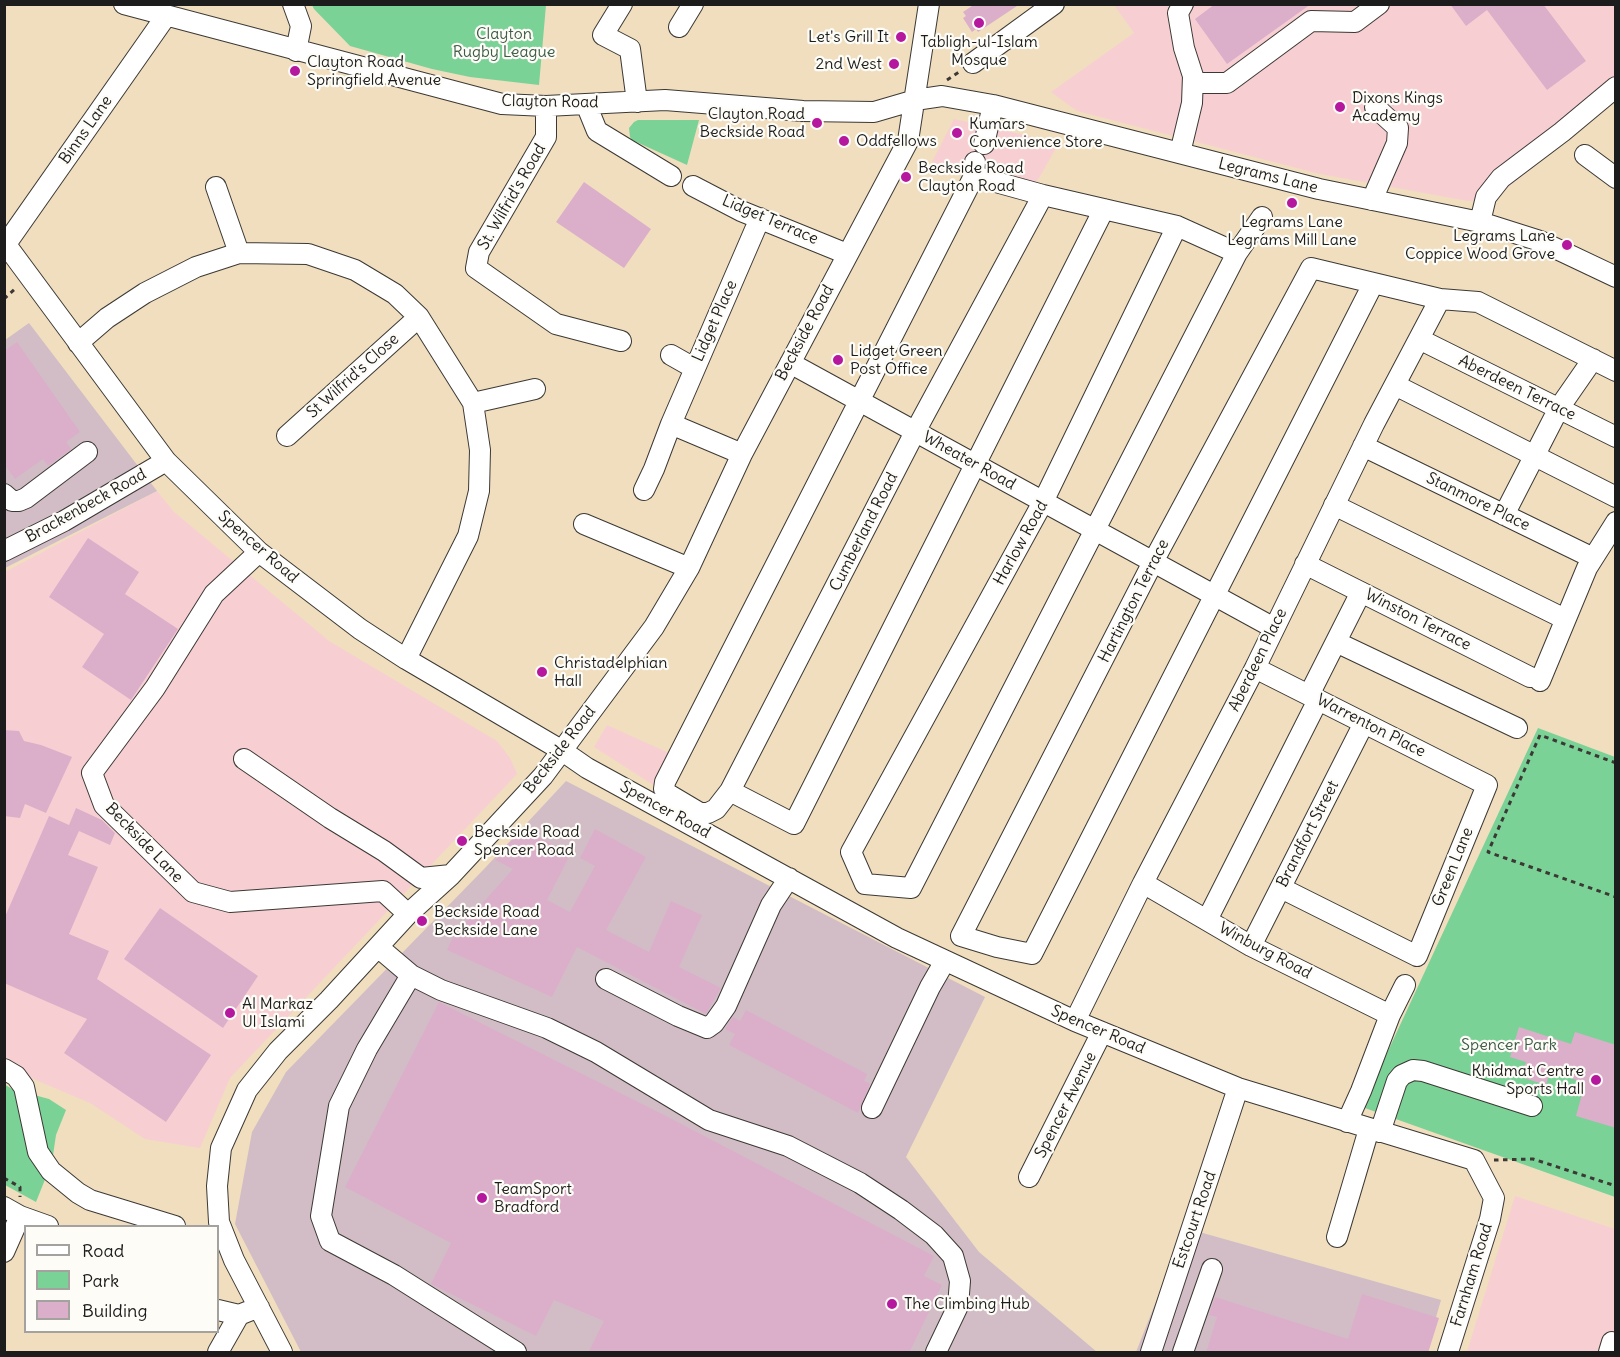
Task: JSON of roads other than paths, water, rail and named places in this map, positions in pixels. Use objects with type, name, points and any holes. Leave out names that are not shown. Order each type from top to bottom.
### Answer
[{"type":"street","name":"Clayton Road","points":[[124,4],[502,104],[546,106],[664,100],[803,111],[874,112],[915,100]]},
{"type":"street","points":[[293,4],[301,26],[296,51]]},
{"type":"street","points":[[622,4],[603,35],[630,49],[637,102]]},
{"type":"street","points":[[679,27],[693,4]]},
{"type":"street","name":"Beckside Road","points":[[282,1353],[234,1260],[219,1222],[218,1186],[222,1148],[247,1090],[278,1051],[408,914],[451,875],[543,776],[654,627],[689,568],[742,454],[908,141],[930,4]]},
{"type":"street","points":[[973,63],[1054,4]]},
{"type":"street","points":[[1180,153],[1192,103],[1193,83],[1184,48],[1179,13],[1183,4]]},
{"type":"street","points":[[1193,83],[1227,83],[1311,21],[1355,22],[1379,4]]},
{"type":"street","name":"Binns Lane","points":[[5,243],[166,16]]},
{"type":"street","points":[[1480,222],[1486,197],[1501,178],[1616,87]]},
{"type":"street","name":"Legrams Lane","points":[[915,100],[942,96],[993,105],[1319,189],[1480,222],[1540,241],[1616,277]]},
{"type":"street","points":[[586,104],[597,131],[671,176]]},
{"type":"street","points":[[859,401],[977,161],[993,105]]},
{"type":"street","name":"St. Wilfrid's Road","points":[[546,106],[546,137],[479,252],[476,268],[556,324],[621,341]]},
{"type":"street","points":[[1372,200],[1396,142],[1398,128],[1375,107]]},
{"type":"street","points":[[1585,155],[1616,178]]},
{"type":"street","points":[[977,161],[1042,195],[1177,226],[1237,253]]},
{"type":"street","name":"Lidget Terrace","points":[[693,186],[760,218],[847,254]]},
{"type":"street","points":[[216,188],[239,253]]},
{"type":"street","name":"Cumberland Road","points":[[859,401],[665,782],[664,789],[668,794],[700,813],[708,813],[716,809],[730,791],[915,432],[1042,195]]},
{"type":"street","points":[[730,791],[794,824],[1104,209]]},
{"type":"street","points":[[1094,530],[1237,253],[1262,217]]},
{"type":"street","name":"Lidget Place","points":[[644,489],[760,218]]},
{"type":"street","name":"Harlow Road","points":[[1094,530],[911,888],[865,884],[851,852],[1043,502],[1177,226]]},
{"type":"street","name":"Spencer Road","points":[[5,243],[166,461],[259,552],[360,629],[406,659],[561,750],[587,768],[897,938],[1075,1021],[1239,1088],[1474,1160],[1494,1198]]},
{"type":"street","points":[[78,343],[107,318],[145,293],[196,267],[239,253],[308,254],[355,270],[396,294],[419,317],[473,403],[480,450],[479,491],[468,536],[406,659]]},
{"type":"street","name":"Hartington Terrace","points":[[1216,596],[1032,954],[997,947],[961,936],[1153,562],[1311,268],[1373,284]]},
{"type":"street","points":[[1216,596],[1373,284],[1440,299],[1478,302],[1616,371]]},
{"type":"street","name":"Aberdeen Place","points":[[1075,1021],[1143,883],[1255,668],[1363,446],[1440,299]]},
{"type":"street","name":"St Wilfrid's Close","points":[[287,436],[419,317]]},
{"type":"street","name":"Aberdeen Terrace","points":[[1419,339],[1616,436]]},
{"type":"street","points":[[671,355],[694,368]]},
{"type":"street","points":[[1504,515],[1559,408],[1593,358]]},
{"type":"street","name":"Wheater Road","points":[[790,363],[1274,628]]},
{"type":"street","points":[[1395,385],[1616,497]]},
{"type":"street","points":[[473,403],[535,389]]},
{"type":"street","points":[[671,424],[742,454]]},
{"type":"street","name":"Stanmore Place","points":[[1363,446],[1593,558]]},
{"type":"street","points":[[4,494],[12,501],[26,498],[87,452]]},
{"type":"street","name":"Brackenbeck Road","points":[[4,551],[64,520],[166,461]]},
{"type":"street","points":[[1335,505],[1565,619],[1593,558],[1616,522]]},
{"type":"street","points":[[584,524],[689,568]]},
{"type":"street","name":"Beckside Lane","points":[[259,552],[214,594],[155,688],[92,773],[104,805],[193,892],[230,902],[383,891],[408,914]]},
{"type":"street","name":"Winston Terrace","points":[[1305,564],[1535,679],[1565,619]]},
{"type":"street","points":[[1207,920],[1361,592]]},
{"type":"street","points":[[1336,642],[1517,728]]},
{"type":"street","name":"Warrenton Place","points":[[1255,668],[1487,785]]},
{"type":"street","name":"Brandfort Street","points":[[1251,946],[1364,723]]},
{"type":"street","points":[[244,759],[421,878],[451,875]]},
{"type":"street","name":"Green Lane","points":[[1281,888],[1417,956],[1487,785]]},
{"type":"street","points":[[606,979],[678,1016],[707,1028],[714,1023],[726,1006],[771,905],[789,878]]},
{"type":"street","name":"Winburg Road","points":[[1143,883],[1251,946],[1389,1015]]},
{"type":"street","points":[[378,947],[407,982],[441,990],[547,1028],[596,1052],[709,1120],[788,1146],[860,1183],[934,1234],[953,1256],[960,1281],[958,1306],[936,1353]]},
{"type":"street","points":[[872,1107],[945,961]]},
{"type":"street","points":[[407,982],[367,1049],[339,1106],[321,1216],[330,1241],[394,1275],[516,1353]]},
{"type":"street","points":[[1347,1122],[1389,1015],[1405,985]]},
{"type":"street","name":"Spencer Avenue","points":[[1029,1177],[1102,1032]]},
{"type":"street","points":[[4,1069],[16,1076],[24,1087],[38,1152],[57,1177],[90,1200],[169,1225]]},
{"type":"street","points":[[1336,1237],[1375,1130],[1397,1081],[1402,1075],[1413,1070],[1423,1071],[1532,1106]]},
{"type":"street","name":"Estcourt Road","points":[[1151,1353],[1239,1088]]},
{"type":"street","name":"Farnham Road","points":[[1448,1353],[1490,1219],[1494,1198]]},
{"type":"street","points":[[4,1252],[12,1212],[43,1225]]},
{"type":"street","points":[[1183,1353],[1212,1269]]},
{"type":"street","points":[[219,1310],[239,1315],[259,1307]]},
{"type":"street","points":[[218,1353],[239,1315]]},
{"type":"place","name":"Tabligh-ul-Islam Mosque","points":[[979,23]]},
{"type":"place","name":"Let's Grill It","points":[[901,37]]},
{"type":"place","name":"2nd West","points":[[894,64]]},
{"type":"place","name":"Clayton Road Springfield Avenue","points":[[295,71]]},
{"type":"place","name":"Dixons Kings Academy","points":[[1340,107]]},
{"type":"place","name":"Clayton Road Beckside Road","points":[[817,123]]},
{"type":"place","name":"Kumars Convenience Store","points":[[957,133]]},
{"type":"place","name":"Oddfellows","points":[[844,141]]},
{"type":"place","name":"Beckside Road Clayton Road","points":[[906,177]]},
{"type":"place","name":"Legrams Lane Legrams Mill Lane","points":[[1292,203]]},
{"type":"place","name":"Legrams Lane Coppice Wood Grove","points":[[1567,245]]},
{"type":"place","name":"Lidget Green Post Office","points":[[838,360]]},
{"type":"place","name":"Christadelphian Hall","points":[[542,672]]},
{"type":"place","name":"Beckside Road Spencer Road","points":[[462,841]]},
{"type":"place","name":"Beckside Road Beckside Lane","points":[[422,921]]},
{"type":"place","name":"Al Markaz Ul Islami","points":[[230,1013]]},
{"type":"place","name":"Khidmat Centre Sports Hall","points":[[1596,1080]]},
{"type":"place","name":"TeamSport Bradford","points":[[482,1198]]},
{"type":"place","name":"The Climbing Hub","points":[[892,1304]]},
{"type":"park label","name":"Clayton Rugby League","points":[[504,43]]},
{"type":"park label","name":"Spencer Park","points":[[1509,1045]]}]
